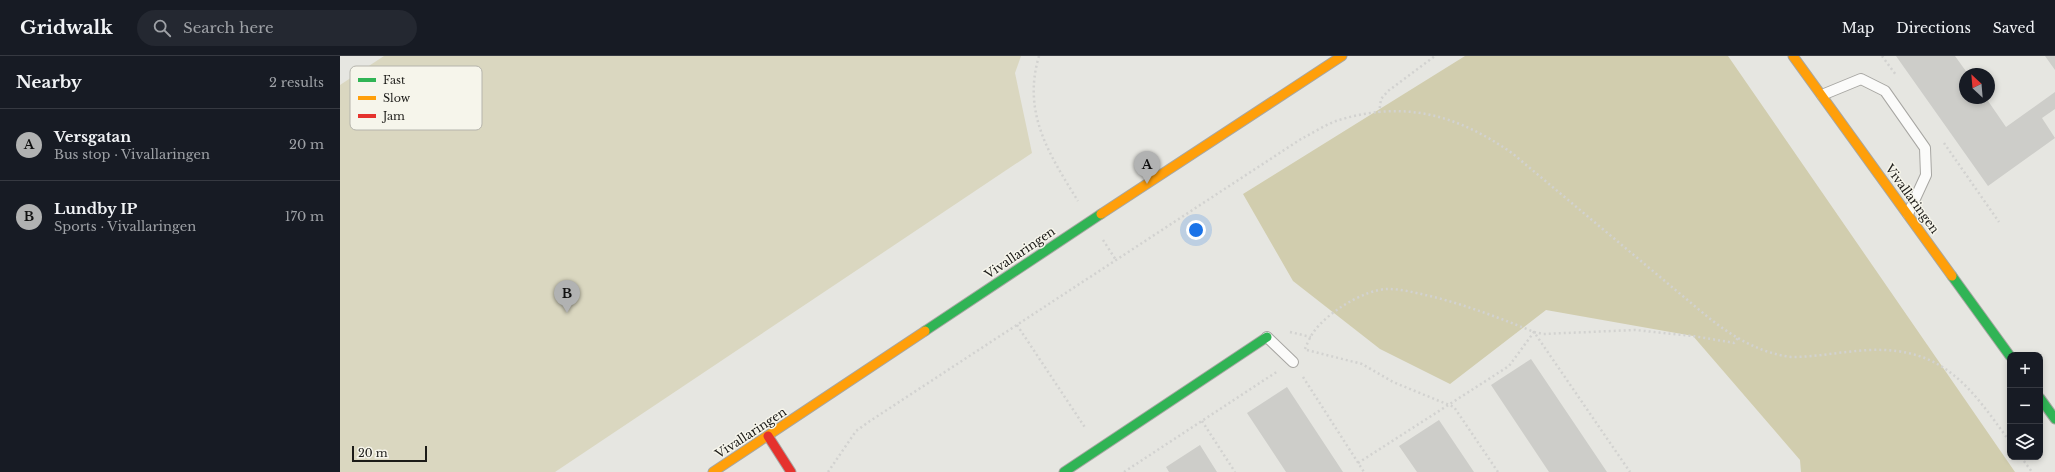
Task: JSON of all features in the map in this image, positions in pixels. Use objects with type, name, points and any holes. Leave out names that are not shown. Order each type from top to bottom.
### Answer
[{"type":"street","name":"Vivallaringen","points":[[713,472],[1090,221],[1342,56]]},
{"type":"street","name":"Vivallaringen","points":[[1793,56],[2007,352]]},
{"type":"street","points":[[1064,472],[1267,337]]},
{"type":"street","points":[[2043,402],[2055,419]]},
{"type":"street","points":[[768,436],[791,472]]},
{"type":"lane","points":[[1822,95],[1860,79],[1885,91],[1925,148],[1926,176],[1908,214]]},
{"type":"lane","points":[[1267,337],[1293,362]]},
{"type":"path","points":[[1039,56],[1034,76],[1034,94],[1036,113],[1043,140],[1050,156],[1116,260]]},
{"type":"path","points":[[1379,113],[1381,99],[1388,91],[1435,56]]},
{"type":"path","points":[[828,472],[856,431],[1301,139],[1338,120],[1379,113],[1413,111],[1428,113],[1459,123],[1497,143],[1512,153],[1715,322],[1750,345],[1786,356],[1809,357],[1869,350],[1888,350],[1924,357],[1956,375],[1969,388],[2007,438]]},
{"type":"path","points":[[1124,472],[1293,362],[1302,354],[1313,332],[1324,321],[1349,302],[1367,293],[1388,289],[1414,292],[1457,303],[1534,332],[1544,334],[1574,334],[1634,330],[1693,336],[1734,343],[1738,338]]},
{"type":"path","points":[[1017,324],[1098,449]]},
{"type":"path","points":[[1358,463],[1509,366],[1534,332]]},
{"type":"path","points":[[1534,332],[1630,472]]},
{"type":"path","points":[[1304,349],[1362,364],[1393,382],[1454,407],[1498,472]]},
{"type":"path","points":[[1293,362],[1364,472]]},
{"type":"path","points":[[1202,421],[1235,472]]},
{"type":"path","points":[[2023,460],[2032,472]]},
{"type":"shaded area","points":[[384,56],[1021,56],[1015,73],[1032,153],[555,472],[340,472],[340,85],[350,78],[350,130],[482,130],[482,66],[369,66]]},
{"type":"shaded area","points":[[1465,56],[1728,56],[2015,472],[1801,472],[1800,460],[1693,336],[1546,310],[1450,384],[1380,349],[1293,281],[1243,194]]},
{"type":"building","points":[[1896,56],[1955,56],[1964,68],[1959,68],[1959,104],[1990,104],[2006,127],[2055,92],[2055,109],[2042,118],[2055,138],[1988,186]]},
{"type":"building","points":[[2045,56],[2055,56],[2055,70]]},
{"type":"building","points":[[1531,359],[1607,472],[1549,472],[1491,385]]},
{"type":"building","points":[[1287,387],[1343,472],[1286,472],[1247,413]]},
{"type":"building","points":[[1439,420],[1474,472],[1417,472],[1399,446]]},
{"type":"building","points":[[1200,445],[1217,472],[1169,472],[1166,467]]},
{"type":"traffic: fast","points":[[925,331],[1101,214]]},
{"type":"traffic: fast","points":[[1952,276],[2007,352]]},
{"type":"traffic: fast","points":[[1064,472],[1267,337]]},
{"type":"traffic: fast","points":[[2043,402],[2055,419]]},
{"type":"traffic: slow","points":[[1101,214],[1342,56]]},
{"type":"traffic: slow","points":[[1793,56],[1952,276]]},
{"type":"traffic: slow","points":[[713,472],[925,331]]},
{"type":"traffic: jam","points":[[768,436],[791,472]]},
{"type":"place","name":"Versgatan","points":[[1147,184]]},
{"type":"place","name":"Lundby IP","points":[[567,313]]}]
